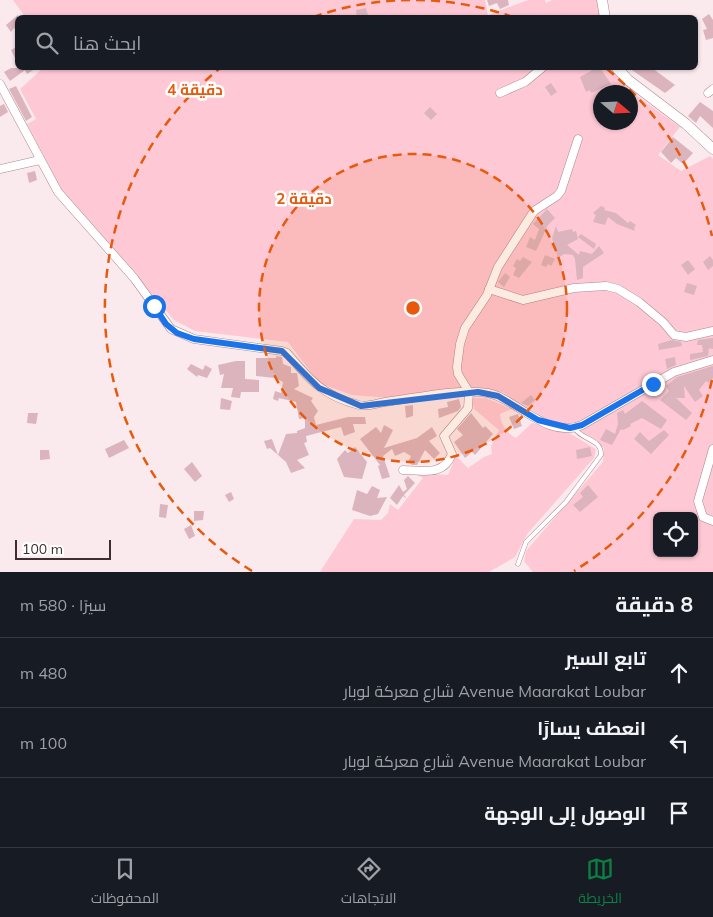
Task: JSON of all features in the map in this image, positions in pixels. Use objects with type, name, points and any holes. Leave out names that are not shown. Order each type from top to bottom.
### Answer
[{"type":"street","points":[[602,0],[604,15]]},
{"type":"street","points":[[500,92],[525,82],[540,70]]},
{"type":"street","points":[[619,70],[628,80],[686,124],[713,149]]},
{"type":"street","points":[[0,84],[62,198],[134,278],[166,324],[177,333],[194,339],[282,351],[319,388],[361,406],[469,392],[498,396],[533,418],[563,427],[574,427],[668,375],[713,360]]},
{"type":"street","points":[[403,470],[433,472],[445,467],[452,454],[444,436],[468,408],[469,392],[458,374],[460,344],[465,328],[489,288],[498,267],[534,211],[558,196],[561,191],[578,139]]},
{"type":"street","points":[[0,169],[40,160]]},
{"type":"street","points":[[489,288],[523,300],[574,288],[606,286],[618,289],[639,302],[663,322],[674,335],[686,337],[713,331]]},
{"type":"street","points":[[713,449],[698,501],[703,518],[713,521]]},
{"type":"lane","points":[[518,564],[526,542],[566,502],[601,455],[601,450],[597,443],[578,434],[574,427]]},
{"type":"shaded area","points":[[13,0],[485,0],[488,15],[24,15]]},
{"type":"shaded area","points":[[528,0],[545,0],[546,3],[552,0],[598,0],[601,15],[488,15]]},
{"type":"shaded area","points":[[41,70],[612,70],[626,85],[593,85],[593,130],[638,130],[638,96],[680,127],[658,155],[681,171],[710,156],[713,159],[713,572],[533,572],[524,561],[526,551],[603,462],[604,448],[581,431],[545,418],[504,393],[478,387],[391,398],[352,395],[319,383],[288,342],[195,331],[174,320],[62,190],[27,124],[36,119],[20,89]]},
{"type":"shaded area","points":[[472,398],[486,398],[512,409],[500,414],[505,428],[516,438],[532,423],[564,430],[596,449],[594,458],[528,533],[515,557],[489,572],[320,572],[354,519],[381,520],[388,513],[390,504],[398,510],[423,478],[413,473],[448,475],[456,456],[468,468],[492,454],[491,446],[499,430],[474,409]]},
{"type":"building","points":[[487,0],[508,0],[509,5],[500,9],[497,3],[489,6]]},
{"type":"building","points":[[366,8],[368,15],[357,15],[356,10]]},
{"type":"building","points":[[709,14],[713,20],[713,38],[706,40],[703,30],[707,29],[702,19]]},
{"type":"building","points":[[15,18],[15,29],[14,28],[11,32],[6,25]]},
{"type":"building","points":[[15,48],[15,58],[11,50]]},
{"type":"building","points":[[11,68],[25,70],[10,81],[4,72]]},
{"type":"building","points":[[25,70],[33,70],[27,74]]},
{"type":"building","points":[[592,70],[601,70],[611,84],[593,85],[593,92],[591,93],[590,90],[586,92],[580,77]]},
{"type":"building","points":[[632,70],[655,70],[675,85],[665,93]]},
{"type":"building","points":[[551,83],[557,92],[551,96],[545,87]]},
{"type":"building","points":[[16,86],[32,117],[26,121],[9,89]]},
{"type":"building","points":[[700,102],[713,111],[713,128],[700,116],[696,123],[688,116]]},
{"type":"building","points":[[4,104],[8,112],[0,117],[0,106]]},
{"type":"building","points":[[430,107],[437,114],[431,120],[424,113]]},
{"type":"building","points":[[673,137],[693,153],[683,164],[676,158],[671,163],[661,152]]},
{"type":"building","points":[[35,171],[37,180],[29,183],[27,173]]},
{"type":"building","points":[[601,206],[605,208],[604,210],[616,213],[628,223],[630,221],[636,225],[635,231],[617,224],[608,217],[605,225],[593,222],[596,215],[593,213]]},
{"type":"building","points":[[547,209],[555,218],[548,225],[536,251],[526,247],[530,237],[535,240],[539,229],[533,224]]},
{"type":"building","points":[[556,226],[558,232],[572,229],[573,232],[576,231],[578,239],[567,245],[579,255],[580,251],[592,254],[599,246],[604,253],[583,267],[583,278],[577,280],[573,255],[564,254],[558,258],[552,238]]},
{"type":"building","points":[[581,234],[596,244],[594,249],[578,237]]},
{"type":"building","points":[[545,255],[555,259],[551,266],[548,264],[546,267],[541,265]]},
{"type":"building","points":[[710,256],[713,260],[713,266],[708,270],[703,262]]},
{"type":"building","points":[[523,257],[532,262],[519,278],[513,275],[516,268],[513,266],[517,259],[520,261]]},
{"type":"building","points":[[688,260],[695,269],[688,275],[681,265]]},
{"type":"building","points":[[505,273],[510,277],[504,287],[498,282]]},
{"type":"building","points":[[687,283],[697,286],[694,295],[684,292]]},
{"type":"building","points":[[713,338],[713,349],[709,348],[708,356],[690,360],[690,354],[703,352],[702,345],[697,345],[698,340]]},
{"type":"building","points":[[672,340],[681,342],[682,346],[659,350],[658,344]]},
{"type":"building","points":[[276,356],[282,357],[283,364],[291,367],[291,373],[297,373],[299,386],[294,389],[313,398],[311,401],[318,411],[314,417],[316,425],[348,417],[365,417],[366,424],[353,424],[355,432],[344,436],[341,427],[306,436],[307,442],[304,443],[309,455],[297,460],[305,468],[291,473],[286,462],[278,455],[286,434],[297,433],[297,431],[305,428],[305,418],[299,419],[296,402],[279,398],[278,401],[273,399],[275,391],[281,393],[283,382],[275,378],[256,376],[256,358],[276,358]]},
{"type":"building","points":[[675,357],[676,365],[667,369],[665,359]]},
{"type":"building","points":[[245,361],[245,379],[259,380],[259,392],[241,392],[240,398],[231,397],[233,388],[221,388],[224,374],[220,375],[218,365]]},
{"type":"building","points":[[191,364],[203,370],[205,365],[212,369],[207,378],[198,375],[197,377],[187,369]]},
{"type":"building","points":[[713,366],[713,378],[709,383],[706,381],[699,390],[703,396],[695,402],[684,386],[685,398],[676,398],[692,413],[686,420],[660,400],[669,391],[666,386],[677,377]]},
{"type":"building","points":[[531,395],[535,400],[528,406],[521,403]]},
{"type":"building","points":[[221,398],[232,401],[230,410],[220,409]]},
{"type":"building","points":[[459,399],[461,407],[458,411],[439,418],[438,409],[448,407],[447,402]]},
{"type":"building","points":[[642,401],[667,420],[661,429],[642,418],[630,424],[631,426],[623,430],[621,429],[612,445],[600,440],[606,429],[615,434],[618,424],[617,413],[623,410],[625,414]]},
{"type":"building","points":[[413,405],[413,416],[406,418],[405,406]]},
{"type":"building","points":[[28,413],[38,413],[36,424],[27,423]]},
{"type":"building","points":[[471,413],[483,428],[485,426],[493,434],[475,455],[472,452],[465,458],[454,442],[463,435],[457,429]]},
{"type":"building","points":[[518,414],[522,426],[514,429],[509,417]]},
{"type":"building","points":[[384,425],[393,430],[384,448],[417,438],[432,427],[437,436],[429,441],[440,453],[434,459],[425,450],[417,465],[412,465],[408,462],[411,456],[404,452],[395,456],[392,449],[383,456],[390,477],[382,479],[378,466],[380,465],[360,439],[376,427],[381,433]]},
{"type":"building","points":[[664,430],[669,435],[651,454],[634,439],[640,432],[649,441]]},
{"type":"building","points":[[272,439],[278,455],[270,448],[267,449],[264,441]]},
{"type":"building","points":[[124,440],[129,448],[109,458],[105,449]]},
{"type":"building","points":[[355,447],[367,462],[362,479],[344,477],[337,459],[345,450],[348,453]]},
{"type":"building","points":[[590,447],[592,456],[577,459],[576,450]]},
{"type":"building","points":[[40,450],[49,450],[50,459],[40,460]]},
{"type":"building","points":[[192,462],[202,476],[195,482],[184,469]]},
{"type":"building","points":[[408,476],[415,483],[404,495],[407,499],[403,496],[397,505],[390,498],[399,485],[403,492],[407,489],[404,480]]},
{"type":"building","points":[[588,485],[598,497],[580,512],[573,505],[583,497],[580,493]]},
{"type":"building","points":[[372,486],[380,490],[377,498],[387,497],[378,514],[370,516],[352,510],[357,490],[367,494]]},
{"type":"building","points":[[231,492],[234,499],[229,502],[225,495]]},
{"type":"building","points":[[160,504],[168,505],[166,518],[159,517]]},
{"type":"building","points":[[194,511],[204,511],[203,520],[194,521]]},
{"type":"building","points":[[191,525],[195,536],[189,539],[184,529]]},
{"type":"route","points":[[154,306],[166,324],[177,333],[194,339],[287,353],[319,388],[328,394],[361,406],[441,395],[488,393],[498,396],[533,418],[570,428],[582,425],[653,384]]}]
